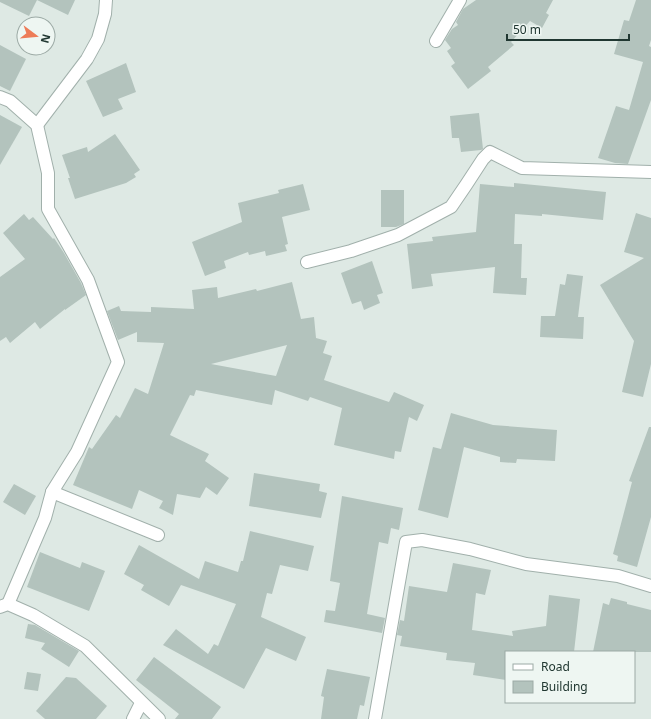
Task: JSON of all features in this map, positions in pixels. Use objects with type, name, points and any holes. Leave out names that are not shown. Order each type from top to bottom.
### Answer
[{"type":"street","points":[[37,126],[87,59],[98,39],[105,14],[106,0]]},
{"type":"street","points":[[436,41],[460,0]]},
{"type":"street","points":[[0,97],[10,101],[37,126],[48,173],[48,209],[88,280],[118,362],[77,452],[52,492],[45,518],[4,605],[33,614],[85,646],[159,719]]},
{"type":"street","points":[[307,262],[351,251],[398,235],[451,207],[483,159],[490,152],[522,168],[651,172]]},
{"type":"street","points":[[52,492],[158,535]]},
{"type":"street","points":[[375,719],[406,542],[422,540],[470,549],[526,564],[618,576],[651,586]]},
{"type":"street","points":[[133,719],[142,703]]},
{"type":"building","points":[[0,0],[37,0],[29,16],[0,2]]},
{"type":"building","points":[[37,0],[75,0],[68,15]]},
{"type":"building","points":[[476,0],[553,0],[546,13],[549,15],[542,28],[530,21],[511,42],[514,45],[488,67],[491,71],[468,89],[451,66],[455,63],[447,51],[451,48],[445,40],[452,29],[458,25],[456,22],[463,9]]},
{"type":"building","points":[[636,0],[651,0],[651,40],[649,46],[651,47],[651,100],[628,164],[615,163],[598,158],[616,106],[629,110],[643,62],[614,54],[624,20],[629,21]]},
{"type":"building","points":[[0,45],[16,54],[16,56],[20,56],[26,59],[10,91],[0,86]]},
{"type":"building","points":[[126,63],[136,92],[118,99],[123,109],[103,117],[86,81]]},
{"type":"building","points":[[479,113],[483,149],[461,152],[459,138],[452,138],[450,116]]},
{"type":"building","points":[[0,115],[22,127],[0,165]]},
{"type":"building","points":[[115,134],[140,170],[134,174],[136,177],[126,183],[75,199],[62,155],[87,147],[88,152]]},
{"type":"building","points":[[514,183],[606,192],[603,220],[542,214],[542,216],[515,214],[514,244],[522,244],[521,278],[527,278],[526,295],[493,293],[495,267],[431,274],[433,286],[412,289],[407,244],[433,241],[432,237],[476,232],[480,184],[514,187]]},
{"type":"building","points":[[303,184],[310,210],[282,217],[288,244],[285,245],[287,251],[266,256],[265,251],[249,255],[248,252],[224,261],[226,268],[205,276],[192,242],[242,222],[238,203],[279,193],[278,190]]},
{"type":"building","points":[[381,190],[404,190],[404,224],[396,227],[381,227]]},
{"type":"building","points":[[636,213],[651,218],[651,364],[643,397],[622,392],[634,341],[600,285],[644,258],[624,252]]},
{"type":"building","points":[[24,214],[29,220],[33,217],[53,239],[54,238],[81,283],[86,295],[65,309],[40,329],[35,322],[10,343],[6,337],[0,341],[0,277],[25,259],[3,233]]},
{"type":"building","points":[[372,261],[383,293],[377,295],[380,303],[364,310],[361,301],[352,304],[341,273]]},
{"type":"building","points":[[567,274],[583,276],[578,317],[584,317],[583,339],[540,337],[541,316],[555,316],[560,284],[565,285]]},
{"type":"building","points":[[292,282],[301,319],[314,317],[316,338],[327,341],[323,353],[332,356],[324,380],[389,402],[394,392],[424,405],[417,421],[409,417],[401,452],[395,451],[394,459],[334,445],[342,408],[310,397],[308,401],[275,390],[272,405],[196,390],[194,396],[190,395],[170,435],[209,454],[205,461],[229,478],[217,495],[206,487],[200,498],[177,494],[173,515],[159,508],[163,501],[139,490],[132,509],[73,485],[89,447],[92,449],[116,415],[120,418],[135,388],[148,394],[164,343],[137,342],[137,332],[118,340],[107,311],[119,306],[121,311],[151,312],[151,307],[194,309],[192,290],[217,287],[218,298],[256,289],[257,291]],"holes":[[[287,345],[276,376],[211,364]]]},
{"type":"building","points":[[451,413],[493,425],[557,430],[555,461],[517,459],[516,463],[500,462],[500,457],[464,447],[448,518],[418,510],[433,447],[441,449]]},
{"type":"building","points":[[649,427],[651,427],[651,517],[637,567],[617,561],[618,556],[613,554],[632,482],[629,481]]},
{"type":"building","points":[[254,473],[320,484],[319,491],[327,493],[321,518],[249,506]]},
{"type":"building","points":[[14,484],[36,496],[25,515],[3,502]]},
{"type":"building","points":[[342,496],[403,508],[399,530],[391,528],[388,544],[379,542],[367,614],[385,618],[382,633],[324,622],[326,610],[335,611],[340,583],[330,581]]},
{"type":"building","points":[[250,531],[314,546],[308,571],[280,565],[272,594],[267,593],[261,617],[306,637],[296,661],[266,648],[244,689],[163,645],[176,629],[208,654],[214,644],[218,646],[236,604],[181,585],[169,606],[141,590],[144,585],[124,574],[139,545],[199,579],[205,561],[238,572],[241,561],[243,561]]},
{"type":"building","points":[[40,552],[80,568],[82,562],[105,571],[89,611],[27,587]]},
{"type":"building","points":[[453,563],[491,570],[485,595],[476,593],[472,630],[513,636],[512,631],[546,626],[549,595],[580,599],[574,651],[505,651],[505,680],[473,675],[475,663],[446,660],[447,653],[400,646],[402,636],[397,635],[400,620],[404,621],[409,586],[447,592]]},
{"type":"building","points":[[611,598],[651,610],[651,652],[593,651],[603,603],[609,605]]},
{"type":"building","points":[[28,624],[35,625],[79,651],[69,667],[41,649],[45,643],[25,638]]},
{"type":"building","points":[[154,657],[221,707],[212,719],[175,719],[179,714],[136,680]]},
{"type":"building","points":[[327,669],[370,677],[364,706],[360,705],[357,719],[321,719],[324,697],[321,696]]},
{"type":"building","points":[[27,672],[41,674],[38,691],[24,689]]},
{"type":"building","points":[[66,677],[76,678],[107,706],[96,719],[45,719],[36,711]]}]
